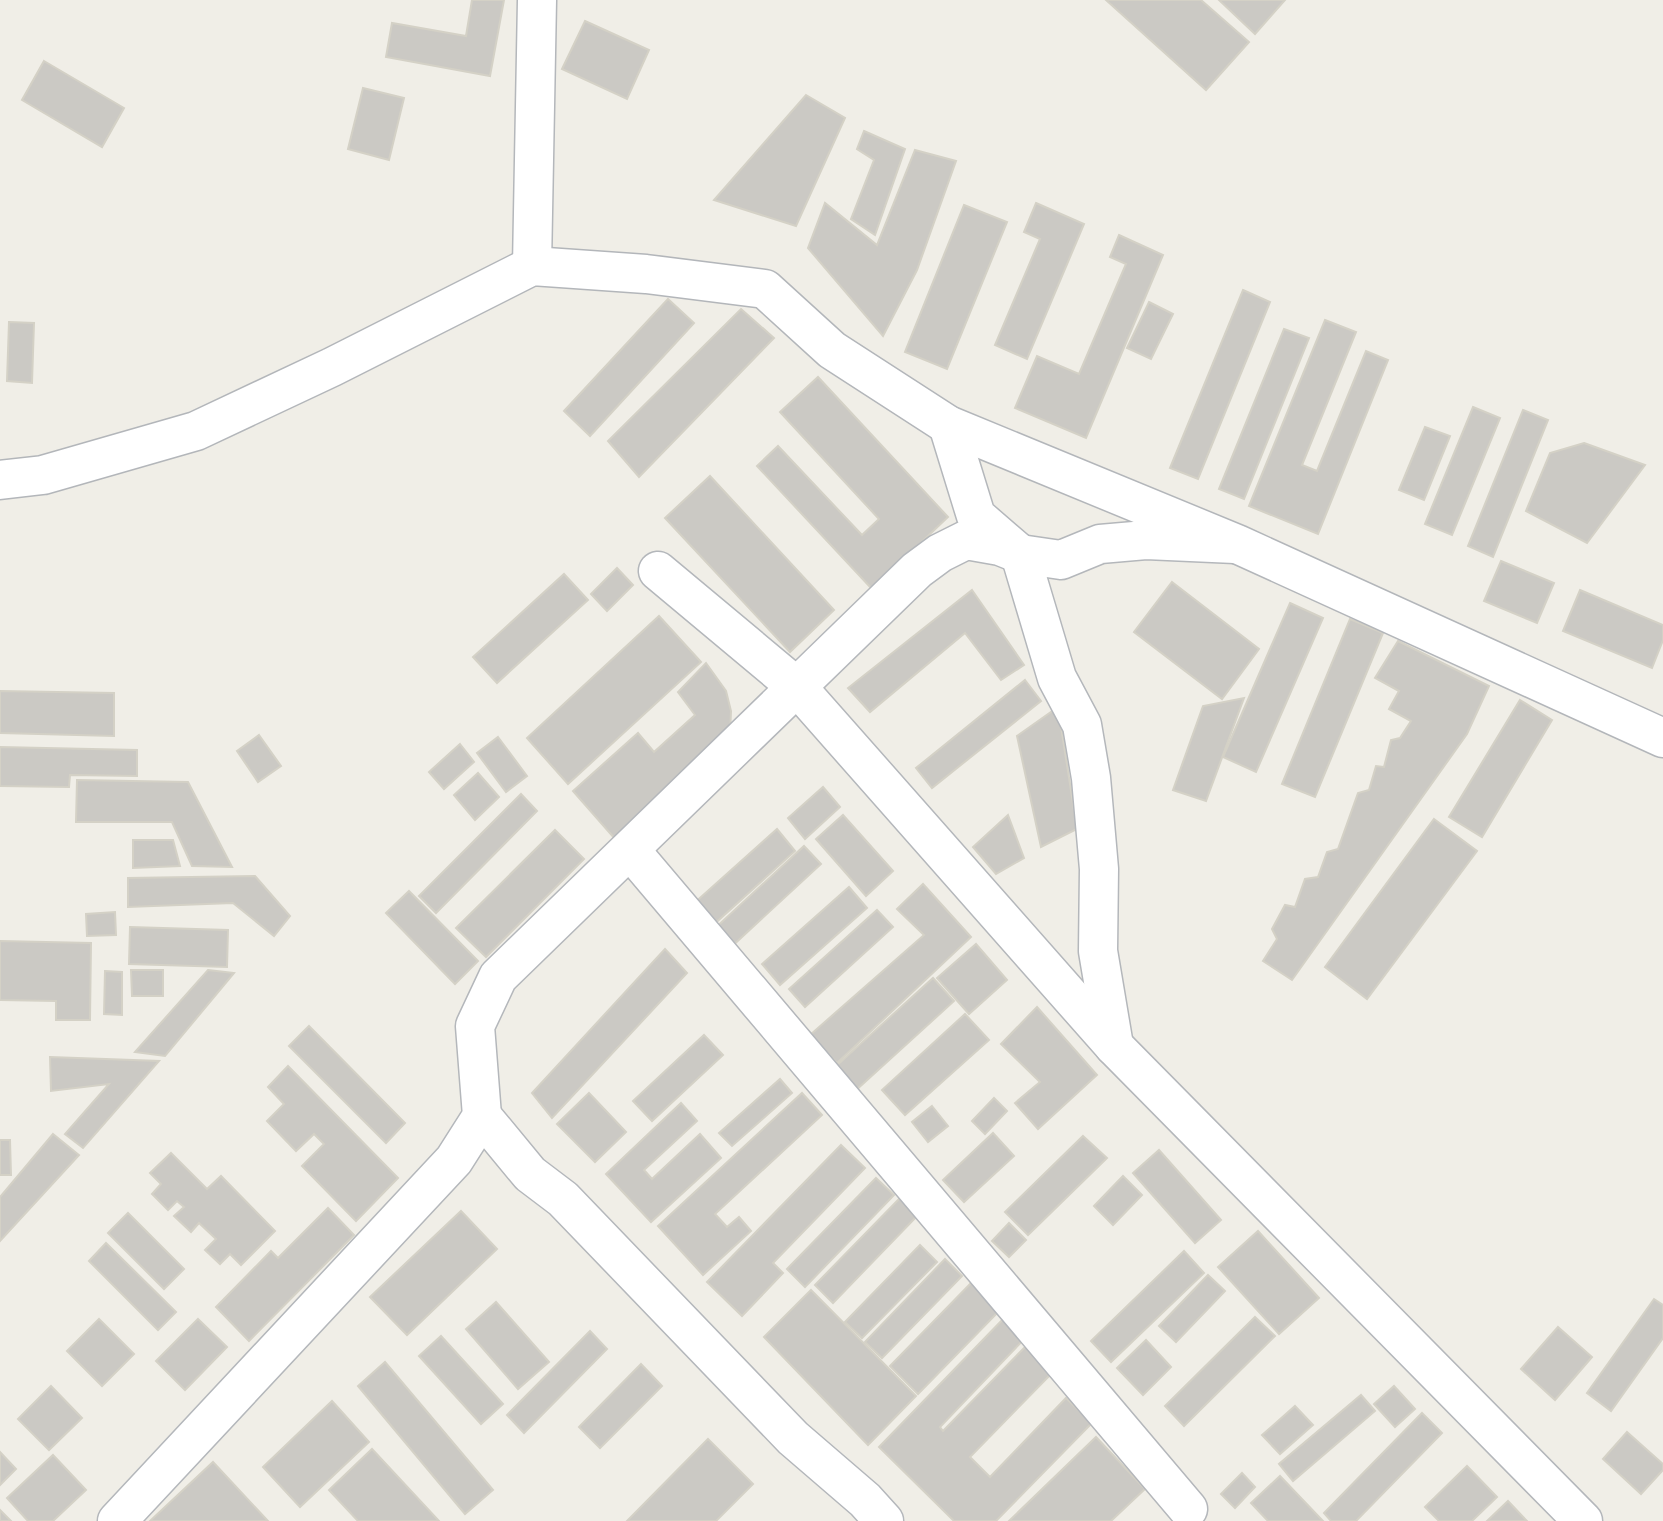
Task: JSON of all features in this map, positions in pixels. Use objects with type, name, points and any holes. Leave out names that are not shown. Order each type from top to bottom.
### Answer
[{"type":"street","points":[[532,266],[537,0]]},
{"type":"street","points":[[0,480],[43,475],[196,431],[532,266],[646,274],[765,289],[832,350],[948,425],[1237,544],[1663,738]]},
{"type":"street","points":[[948,425],[976,516],[1020,554],[1057,678],[1082,725],[1091,778],[1099,869],[1098,951],[1114,1046]]},
{"type":"street","points":[[884,1521],[865,1500],[793,1438],[563,1199],[530,1174],[482,1116],[475,1026],[498,977],[631,851],[892,594],[940,552],[967,541],[1020,554],[1061,560],[1100,544],[1146,540],[1237,544]]},
{"type":"street","points":[[658,571],[798,688],[1114,1046],[1583,1521]]},
{"type":"street","points":[[631,851],[1188,1517]]},
{"type":"street","points":[[117,1521],[454,1160],[482,1116]]},
{"type":"building","points":[[472,0],[504,0],[490,76],[386,57],[392,23],[466,36]]},
{"type":"building","points":[[1106,0],[1201,0],[1249,42],[1206,90]]},
{"type":"building","points":[[1219,0],[1285,0],[1255,34]]},
{"type":"building","points":[[585,21],[649,50],[627,99],[562,69]]},
{"type":"building","points":[[44,61],[124,108],[102,147],[22,100]]},
{"type":"building","points":[[363,88],[404,98],[389,160],[348,149]]},
{"type":"building","points":[[806,95],[845,118],[796,226],[714,200]]},
{"type":"building","points":[[864,131],[905,149],[875,235],[851,219],[874,160],[857,149]]},
{"type":"building","points":[[915,150],[956,161],[917,270],[883,336],[808,248],[825,203],[877,245]]},
{"type":"building","points":[[1036,203],[1084,224],[1027,359],[995,345],[1040,239],[1024,232]]},
{"type":"building","points":[[964,205],[1007,222],[947,369],[905,352]]},
{"type":"building","points":[[1119,235],[1163,255],[1086,438],[1015,408],[1037,356],[1079,374],[1126,264],[1110,257]]},
{"type":"building","points":[[1243,290],[1270,302],[1198,479],[1170,468]]},
{"type":"building","points":[[668,299],[694,323],[590,436],[564,411]]},
{"type":"building","points":[[1149,302],[1173,314],[1151,359],[1127,348]]},
{"type":"building","points":[[741,309],[774,338],[639,477],[608,441]]},
{"type":"building","points":[[1325,320],[1356,332],[1302,465],[1317,471],[1366,351],[1388,360],[1318,534],[1249,506]]},
{"type":"building","points":[[9,322],[34,323],[32,383],[7,381]]},
{"type":"building","points":[[1284,329],[1309,338],[1244,499],[1219,489]]},
{"type":"building","points":[[818,377],[948,517],[872,589],[757,466],[778,446],[862,535],[879,519],[780,412]]},
{"type":"building","points":[[1473,407],[1500,418],[1452,535],[1425,524]]},
{"type":"building","points":[[1523,410],[1548,420],[1493,557],[1468,546]]},
{"type":"building","points":[[1425,427],[1450,436],[1424,500],[1399,490]]},
{"type":"building","points":[[1584,443],[1645,465],[1587,543],[1526,511],[1550,453]]},
{"type":"building","points":[[710,476],[834,610],[790,652],[665,518]]},
{"type":"building","points":[[1501,561],[1554,583],[1537,623],[1484,601]]},
{"type":"building","points":[[617,568],[633,585],[607,611],[591,594]]},
{"type":"building","points":[[564,574],[588,600],[497,683],[473,657]]},
{"type":"building","points":[[1172,582],[1259,649],[1222,699],[1134,632]]},
{"type":"building","points":[[972,590],[1024,665],[1001,680],[965,633],[870,712],[848,688]]},
{"type":"building","points":[[1580,590],[1663,625],[1663,640],[1652,668],[1563,631]]},
{"type":"building","points":[[1290,603],[1323,618],[1256,772],[1223,757]]},
{"type":"building","points":[[659,616],[701,662],[568,784],[527,738]]},
{"type":"building","points":[[1350,619],[1383,633],[1315,797],[1282,784]]},
{"type":"building","points":[[1398,641],[1489,686],[1467,734],[1292,980],[1263,961],[1277,939],[1272,929],[1285,905],[1295,907],[1305,879],[1318,877],[1327,852],[1338,849],[1358,793],[1369,790],[1376,766],[1384,767],[1391,740],[1400,738],[1411,721],[1389,709],[1399,691],[1375,678]]},
{"type":"building","points":[[706,663],[726,691],[731,711],[730,735],[616,840],[573,791],[638,733],[654,752],[695,715],[678,692]]},
{"type":"building","points":[[1025,680],[1041,701],[932,788],[916,768]]},
{"type":"building","points":[[0,691],[114,693],[114,736],[0,733]]},
{"type":"building","points":[[1244,698],[1206,801],[1173,790],[1203,706]]},
{"type":"building","points":[[1520,700],[1552,720],[1482,837],[1449,817]]},
{"type":"building","points":[[1058,707],[1077,829],[1041,847],[1017,736]]},
{"type":"building","points":[[259,735],[281,766],[258,782],[237,751]]},
{"type":"building","points":[[498,737],[527,776],[506,792],[477,753]]},
{"type":"building","points":[[460,744],[474,762],[444,789],[429,772]]},
{"type":"building","points":[[0,747],[137,750],[137,776],[70,775],[69,787],[0,786]]},
{"type":"building","points":[[478,773],[499,797],[475,820],[454,795]]},
{"type":"building","points":[[77,780],[188,782],[232,867],[192,866],[172,822],[76,822]]},
{"type":"building","points":[[823,787],[840,807],[805,839],[788,818]]},
{"type":"building","points":[[521,794],[537,811],[436,913],[419,896]]},
{"type":"building","points":[[843,815],[893,871],[866,896],[816,839]]},
{"type":"building","points":[[1008,815],[1024,858],[996,874],[973,847]]},
{"type":"building","points":[[1434,819],[1477,851],[1367,999],[1325,967]]},
{"type":"building","points":[[777,829],[795,851],[711,927],[692,905]]},
{"type":"building","points":[[555,830],[584,859],[486,957],[456,928]]},
{"type":"building","points":[[133,840],[173,840],[180,866],[133,868]]},
{"type":"building","points":[[804,846],[821,864],[729,949],[712,931]]},
{"type":"building","points":[[255,876],[290,916],[274,936],[233,903],[128,907],[128,878]]},
{"type":"building","points":[[923,884],[971,937],[837,1063],[810,1035],[924,935],[897,909]]},
{"type":"building","points":[[849,887],[867,908],[780,985],[762,964]]},
{"type":"building","points":[[409,891],[478,961],[455,984],[386,913]]},
{"type":"building","points":[[877,910],[893,927],[805,1007],[789,989]]},
{"type":"building","points":[[115,912],[116,935],[87,936],[86,914]]},
{"type":"building","points":[[130,927],[228,930],[227,967],[129,964]]},
{"type":"building","points":[[0,941],[91,943],[90,1020],[56,1020],[56,1001],[0,1000]]},
{"type":"building","points":[[976,944],[1007,980],[969,1014],[937,978]]},
{"type":"building","points":[[665,949],[687,973],[552,1118],[532,1093]]},
{"type":"building","points":[[131,970],[163,970],[163,996],[132,996]]},
{"type":"building","points":[[208,970],[234,973],[165,1056],[135,1052]]},
{"type":"building","points":[[105,971],[122,972],[122,1015],[104,1014]]},
{"type":"building","points":[[933,978],[954,1001],[855,1091],[834,1068]]},
{"type":"building","points":[[1037,1007],[1097,1075],[1038,1129],[1015,1103],[1040,1082],[1001,1044]]},
{"type":"building","points":[[965,1014],[989,1040],[905,1115],[882,1090]]},
{"type":"building","points":[[309,1026],[405,1123],[386,1143],[289,1046]]},
{"type":"building","points":[[704,1035],[723,1055],[652,1121],[633,1101]]},
{"type":"building","points":[[50,1057],[159,1061],[83,1148],[65,1134],[109,1084],[51,1091]]},
{"type":"building","points":[[288,1066],[398,1178],[356,1221],[302,1166],[324,1144],[314,1134],[296,1151],[267,1121],[284,1104],[268,1087]]},
{"type":"building","points":[[780,1079],[792,1093],[732,1146],[719,1133]]},
{"type":"building","points":[[589,1093],[626,1132],[595,1162],[557,1124]]},
{"type":"building","points":[[802,1093],[822,1115],[715,1214],[727,1227],[739,1217],[751,1231],[703,1275],[658,1226]]},
{"type":"building","points":[[994,1098],[1007,1111],[985,1134],[972,1121]]},
{"type":"building","points":[[681,1103],[697,1121],[644,1170],[652,1179],[700,1134],[721,1158],[651,1222],[606,1174]]},
{"type":"building","points":[[932,1106],[948,1126],[928,1142],[912,1122]]},
{"type":"building","points":[[993,1133],[1014,1156],[964,1202],[943,1180]]},
{"type":"building","points":[[53,1134],[79,1155],[0,1241],[0,1197]]},
{"type":"building","points":[[1083,1136],[1107,1158],[1028,1235],[1005,1212]]},
{"type":"building","points":[[0,1140],[10,1140],[11,1175],[0,1175]]},
{"type":"building","points":[[841,1145],[865,1168],[773,1263],[783,1273],[742,1316],[707,1282]]},
{"type":"building","points":[[1159,1150],[1221,1220],[1195,1243],[1133,1173]]},
{"type":"building","points":[[171,1153],[207,1189],[221,1176],[275,1231],[241,1265],[230,1254],[220,1264],[205,1250],[216,1239],[199,1223],[191,1232],[174,1216],[184,1207],[177,1201],[168,1210],[152,1194],[161,1184],[150,1173]]},
{"type":"building","points":[[1123,1176],[1142,1195],[1113,1225],[1094,1206]]},
{"type":"building","points":[[876,1178],[894,1195],[805,1287],[787,1269]]},
{"type":"building","points":[[901,1197],[919,1214],[833,1303],[815,1285]]},
{"type":"building","points":[[328,1208],[354,1235],[249,1341],[216,1307],[271,1251],[278,1258]]},
{"type":"building","points":[[461,1211],[497,1249],[407,1335],[370,1297]]},
{"type":"building","points":[[128,1213],[184,1269],[164,1289],[108,1233]]},
{"type":"building","points":[[1009,1223],[1026,1240],[1009,1257],[992,1241]]},
{"type":"building","points":[[1258,1231],[1319,1298],[1279,1334],[1218,1267]]},
{"type":"building","points":[[106,1243],[176,1312],[158,1330],[89,1261]]},
{"type":"building","points":[[920,1245],[937,1262],[862,1338],[845,1322]]},
{"type":"building","points":[[1184,1251],[1204,1273],[1111,1362],[1091,1341]]},
{"type":"building","points":[[945,1259],[962,1276],[882,1358],[865,1342]]},
{"type":"building","points":[[1208,1275],[1225,1291],[1176,1342],[1159,1326]]},
{"type":"building","points":[[975,1279],[1003,1307],[918,1394],[890,1366]]},
{"type":"building","points":[[811,1290],[916,1396],[868,1445],[764,1337]]},
{"type":"building","points":[[1654,1299],[1663,1305],[1663,1338],[1611,1411],[1587,1393]]},
{"type":"building","points":[[496,1302],[549,1362],[518,1389],[466,1329]]},
{"type":"building","points":[[1009,1313],[1030,1333],[940,1427],[943,1431],[1028,1344],[1055,1370],[970,1457],[990,1477],[1066,1398],[1092,1423],[996,1521],[954,1521],[879,1447]]},
{"type":"building","points":[[1255,1317],[1275,1336],[1184,1426],[1165,1406]]},
{"type":"building","points":[[99,1319],[134,1354],[102,1386],[67,1351]]},
{"type":"building","points":[[198,1319],[227,1347],[185,1390],[156,1361]]},
{"type":"building","points":[[1558,1327],[1592,1357],[1555,1400],[1521,1369]]},
{"type":"building","points":[[590,1331],[607,1349],[524,1433],[507,1415]]},
{"type":"building","points":[[441,1336],[503,1404],[481,1424],[419,1356]]},
{"type":"building","points":[[1146,1340],[1171,1367],[1143,1395],[1117,1368]]},
{"type":"building","points":[[385,1362],[493,1490],[465,1514],[358,1386]]},
{"type":"building","points":[[641,1364],[662,1386],[600,1448],[579,1427]]},
{"type":"building","points":[[51,1386],[82,1418],[49,1450],[18,1419]]},
{"type":"building","points":[[1394,1386],[1415,1409],[1395,1427],[1374,1404]]},
{"type":"building","points":[[1361,1395],[1375,1411],[1293,1481],[1279,1464]]},
{"type":"building","points":[[332,1401],[369,1442],[300,1507],[263,1467]]},
{"type":"building","points":[[1295,1406],[1313,1425],[1280,1454],[1262,1435]]},
{"type":"building","points":[[1422,1413],[1442,1433],[1356,1521],[1331,1521],[1324,1513]]},
{"type":"building","points":[[1627,1432],[1663,1464],[1663,1470],[1641,1494],[1603,1459]]},
{"type":"building","points":[[1096,1437],[1145,1489],[1111,1521],[1009,1521]]},
{"type":"building","points":[[708,1439],[753,1484],[716,1521],[627,1521]]},
{"type":"building","points":[[372,1449],[439,1521],[358,1521],[329,1490]]},
{"type":"building","points":[[0,1452],[16,1469],[0,1485]]},
{"type":"building","points":[[53,1455],[86,1490],[53,1521],[28,1521],[7,1498]]},
{"type":"building","points":[[213,1462],[268,1521],[150,1521]]},
{"type":"building","points":[[1467,1466],[1497,1497],[1472,1521],[1439,1521],[1425,1507]]},
{"type":"building","points":[[1242,1473],[1255,1487],[1235,1508],[1221,1494]]},
{"type":"building","points":[[1280,1476],[1323,1521],[1268,1521],[1251,1503]]},
{"type":"building","points":[[1508,1501],[1527,1521],[1487,1521]]},
{"type":"building","points":[[0,1510],[11,1521],[0,1521]]}]
